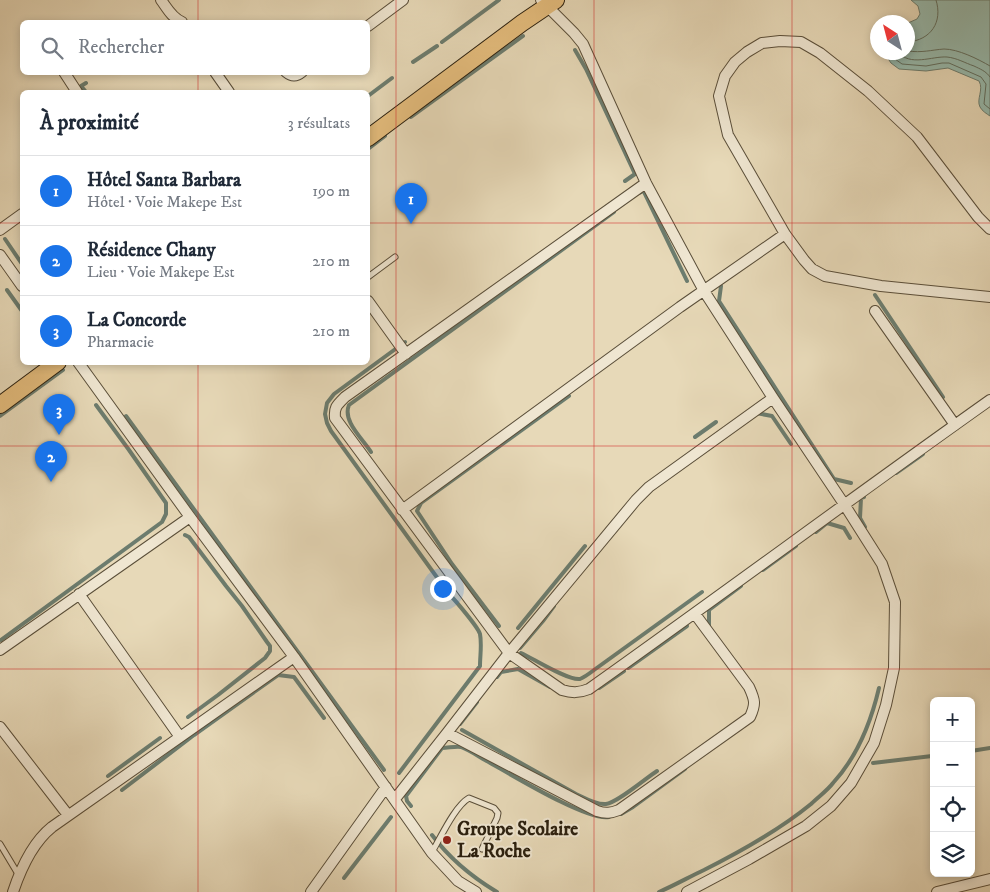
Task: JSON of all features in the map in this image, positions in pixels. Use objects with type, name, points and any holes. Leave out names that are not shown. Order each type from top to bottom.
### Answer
[{"type":"main road","points":[[370,137],[522,23],[545,2]]},
{"type":"main road","points":[[0,405],[54,365]]},
{"type":"street","points":[[161,0],[177,20]]},
{"type":"street","points":[[370,25],[403,0]]},
{"type":"street","points":[[545,2],[582,44],[646,183],[704,290],[772,398],[882,564],[896,602],[894,668],[886,705],[874,743],[850,783],[831,806],[806,826],[687,892]]},
{"type":"street","points":[[990,229],[978,217],[916,137],[868,91],[820,53],[801,42],[780,41],[762,43],[735,62],[725,76],[719,96],[728,135],[785,234],[812,269],[825,276],[881,286],[990,297]]},
{"type":"street","points":[[66,75],[77,90]]},
{"type":"street","points":[[217,75],[228,90]]},
{"type":"street","points":[[646,183],[345,398],[337,405],[334,411],[335,418],[509,653],[562,690],[581,692],[589,689],[990,400]]},
{"type":"street","points":[[0,230],[20,215]]},
{"type":"street","points":[[402,510],[704,290],[785,234]]},
{"type":"street","points":[[0,255],[20,283]]},
{"type":"street","points":[[370,304],[406,354]]},
{"type":"street","points":[[874,311],[955,425]]},
{"type":"street","points":[[80,365],[294,657],[432,853],[458,882],[476,892]]},
{"type":"street","points":[[395,799],[509,653],[649,486],[772,398]]},
{"type":"street","points":[[0,650],[190,517]]},
{"type":"street","points":[[79,594],[180,737]]},
{"type":"street","points":[[447,734],[597,811],[605,814],[620,810],[750,717],[755,706],[754,697],[749,687],[695,614]]},
{"type":"street","points":[[13,892],[18,874],[42,835],[294,657]]},
{"type":"street","points":[[0,727],[68,815]]},
{"type":"street","points":[[311,892],[386,788]]},
{"type":"street","points":[[937,892],[990,879]]},
{"type":"lane","points":[[370,276],[395,257]]},
{"type":"lane","points":[[432,853],[458,809],[469,798],[494,808],[498,813],[482,849]]},
{"type":"lane","points":[[0,844],[18,874]]},
{"type":"water","points":[[911,0],[990,0],[990,116],[982,110],[979,104],[981,88],[979,81],[948,68],[926,71],[899,69],[889,60],[915,60],[915,20],[920,14],[918,6]]},
{"type":"waterway","points":[[442,42],[499,0]]},
{"type":"waterway","points":[[411,117],[523,36]]},
{"type":"waterway","points":[[413,62],[437,46]]},
{"type":"waterway","points":[[575,50],[586,69],[635,174],[625,181]]},
{"type":"waterway","points":[[370,94],[392,78]]},
{"type":"waterway","points":[[84,90],[81,86],[86,83]]},
{"type":"waterway","points":[[370,147],[385,136]]},
{"type":"waterway","points":[[639,193],[644,192],[687,281]]},
{"type":"waterway","points":[[371,452],[354,430],[348,417],[349,405],[614,212]]},
{"type":"waterway","points":[[5,239],[20,261]]},
{"type":"waterway","points":[[721,286],[719,301],[834,479],[851,483]]},
{"type":"waterway","points":[[7,290],[20,308]]},
{"type":"waterway","points":[[875,295],[943,397]]},
{"type":"waterway","points":[[399,773],[480,666],[481,646],[480,634],[475,626],[449,594],[327,423],[325,414],[327,403],[334,394],[405,342]]},
{"type":"waterway","points":[[0,416],[63,370]]},
{"type":"waterway","points":[[499,626],[452,564],[417,511],[421,503],[569,396]]},
{"type":"waterway","points":[[1,640],[162,522],[166,514],[166,503],[96,405]]},
{"type":"waterway","points":[[756,413],[772,416],[791,444]]},
{"type":"waterway","points":[[126,416],[384,770]]},
{"type":"waterway","points":[[695,437],[716,422]]},
{"type":"waterway","points":[[896,473],[923,454]]},
{"type":"waterway","points":[[864,497],[861,498],[860,518],[865,527]]},
{"type":"waterway","points":[[816,532],[827,523],[844,528],[850,538]]},
{"type":"waterway","points":[[185,535],[189,537],[242,606],[270,646],[270,651],[265,658],[188,717]]},
{"type":"waterway","points":[[518,628],[585,546]]},
{"type":"waterway","points":[[763,570],[796,546]]},
{"type":"waterway","points":[[709,625],[709,610],[741,586]]},
{"type":"waterway","points":[[521,653],[568,677],[580,679],[702,592]]},
{"type":"waterway","points":[[520,648],[554,606]]},
{"type":"waterway","points":[[628,668],[687,626]]},
{"type":"waterway","points":[[497,677],[501,672],[518,669],[550,687]]},
{"type":"waterway","points":[[599,688],[624,671]]},
{"type":"waterway","points":[[122,790],[194,735],[278,675],[294,677],[324,718]]},
{"type":"waterway","points":[[659,892],[759,840],[786,823],[831,786],[842,773],[862,738],[872,714],[879,688]]},
{"type":"waterway","points":[[460,724],[477,702]]},
{"type":"waterway","points":[[462,730],[576,794],[598,803],[611,803],[657,771]]},
{"type":"waterway","points":[[108,776],[160,738]]},
{"type":"waterway","points":[[411,806],[406,796],[442,748],[461,747],[566,804],[584,812],[609,817]]},
{"type":"waterway","points":[[975,750],[990,748]]},
{"type":"waterway","points":[[873,763],[930,756]]},
{"type":"waterway","points":[[621,814],[685,769]]},
{"type":"waterway","points":[[344,878],[391,817]]},
{"type":"waterway","points":[[432,835],[462,867],[497,892]]},
{"type":"place","name":"Hôtel Santa Barbara","points":[[411,224]]},
{"type":"place","name":"La Concorde","points":[[59,435]]},
{"type":"place","name":"Résidence Chany","points":[[51,482]]},
{"type":"place","name":"Groupe Scolaire La Roche","points":[[447,840]]}]
